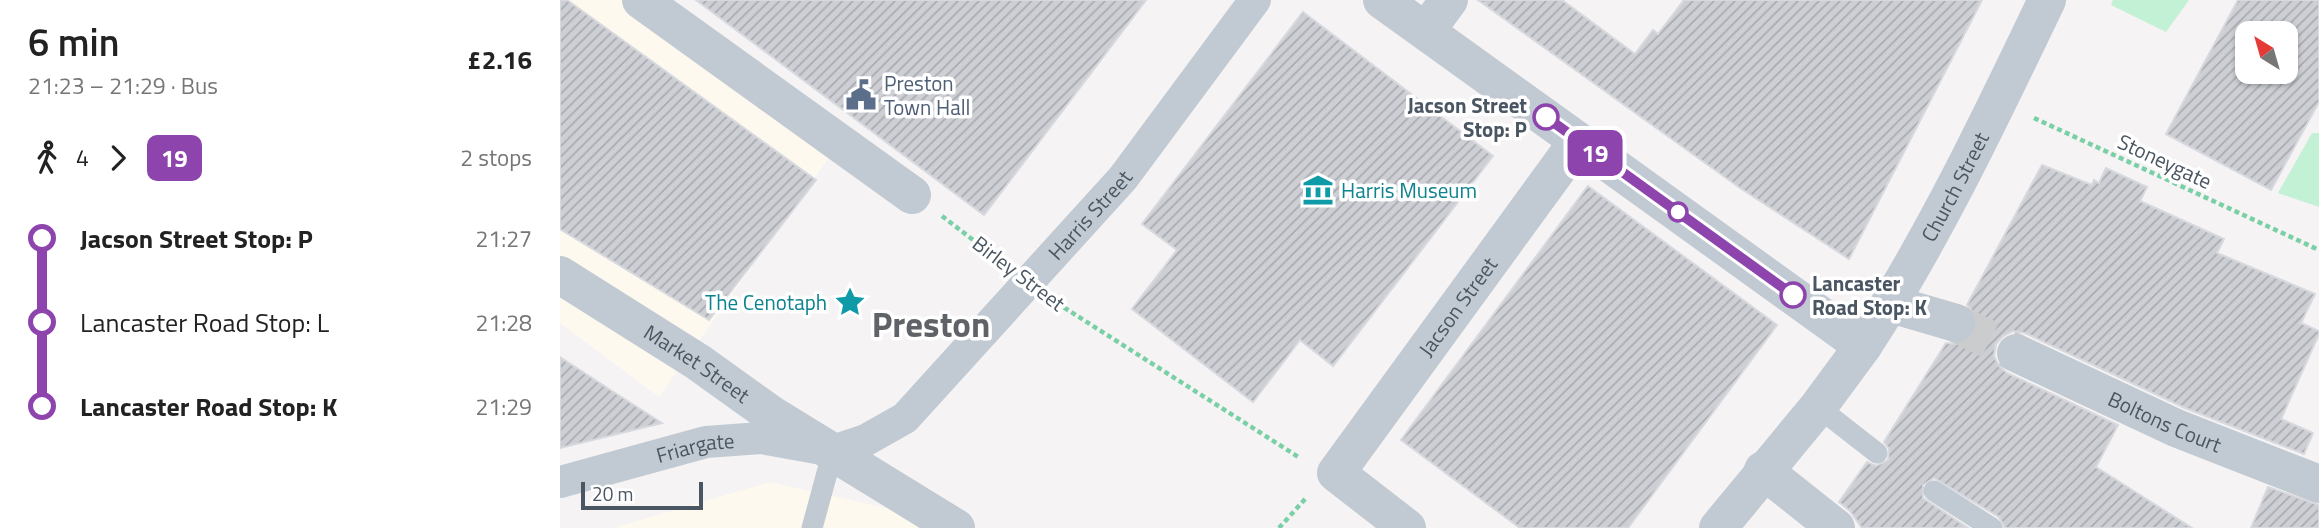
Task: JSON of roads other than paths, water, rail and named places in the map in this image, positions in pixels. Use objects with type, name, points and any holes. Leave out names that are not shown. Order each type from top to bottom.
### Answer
[{"type":"street","points":[[642,0],[912,195]]},
{"type":"street","name":"Harris Street","points":[[833,452],[866,440],[905,418],[1123,178],[1255,0]]},
{"type":"street","points":[[1382,0],[1863,346]]},
{"type":"street","points":[[1426,31],[1449,0]]},
{"type":"street","name":"Church Street","points":[[1728,524],[1763,470],[1818,407],[1891,304],[1998,101],[2047,0]]},
{"type":"street","name":"Jacson Street","points":[[1408,528],[1336,473],[1578,141]]},
{"type":"street","name":"Market Street","points":[[560,275],[833,452],[956,528]]},
{"type":"street","points":[[1891,304],[1956,323]]},
{"type":"street","name":"Boltons Court","points":[[2016,353],[2176,428],[2319,484]]},
{"type":"street","name":"Friargate","points":[[560,482],[706,442],[761,438],[833,452]]},
{"type":"street","points":[[1763,470],[1836,528]]},
{"type":"lane","points":[[1818,407],[1877,453]]},
{"type":"lane","points":[[812,528],[833,452]]},
{"type":"lane","points":[[1934,491],[1992,528]]},
{"type":"tunnel","points":[[1956,323],[2016,353]]},
{"type":"place","name":"Preston Town Hall","points":[[861,95]]},
{"type":"place","name":"Jacson Street Stop: P","points":[[1546,117]]},
{"type":"place","name":"Harris Museum","points":[[1318,190]]},
{"type":"place","name":"Lancaster Road Stop: K","points":[[1793,295]]},
{"type":"place","name":"The Cenotaph","points":[[850,302]]},
{"type":"district","name":"Preston","points":[[931,324]]}]
